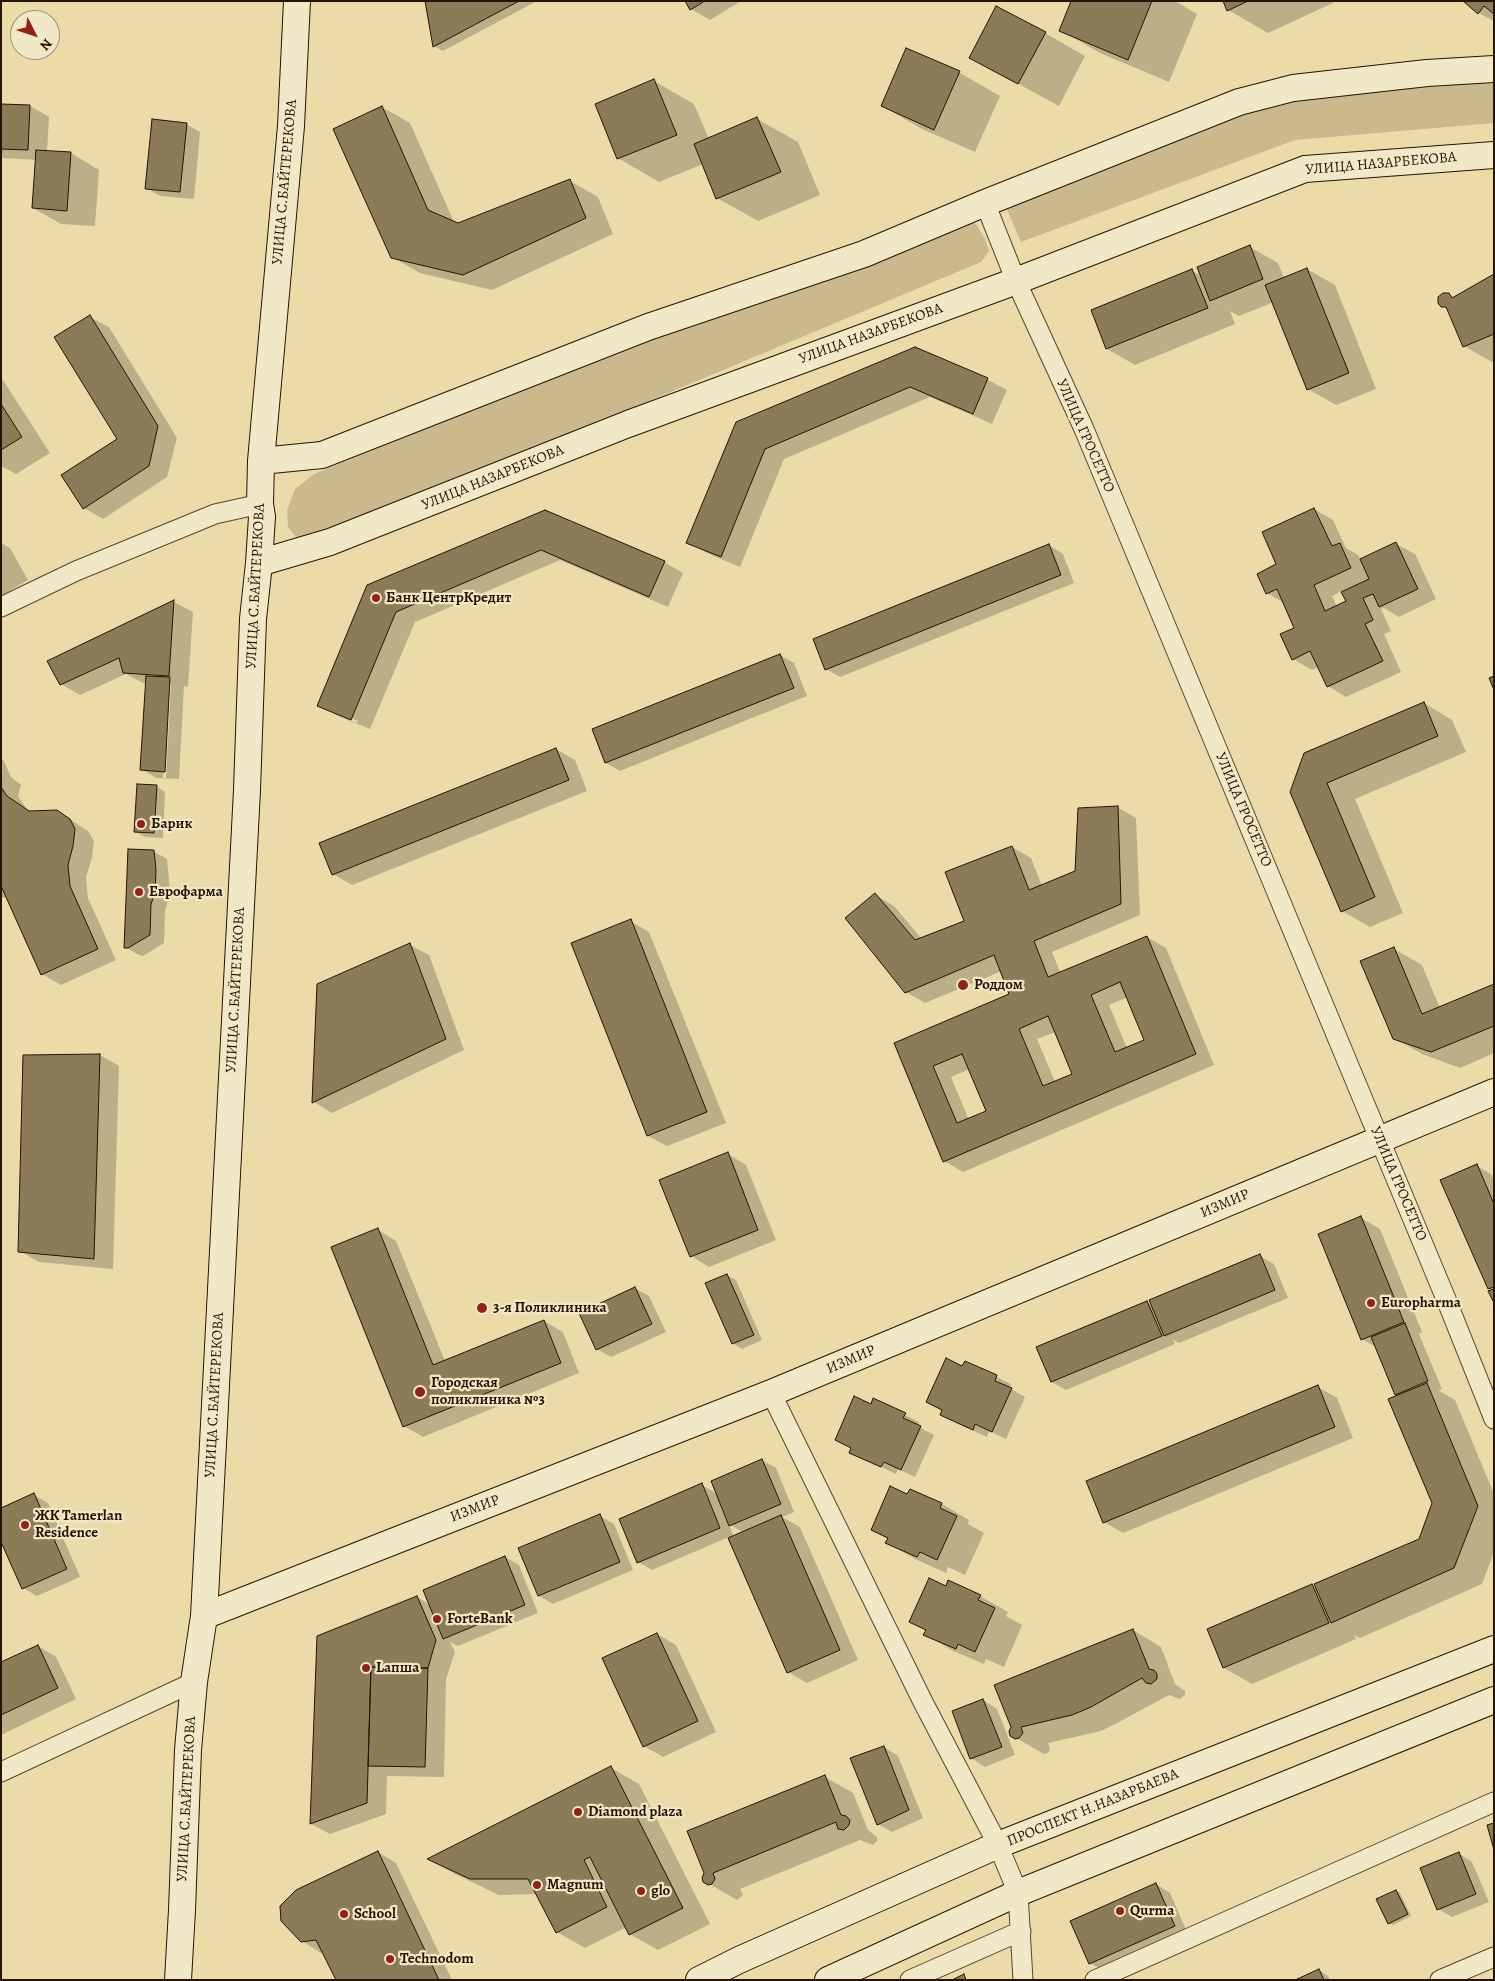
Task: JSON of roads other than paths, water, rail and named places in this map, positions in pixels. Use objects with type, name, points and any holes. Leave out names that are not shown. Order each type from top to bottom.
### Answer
[{"type":"street","name":"УЛИЦА С.БАЙТЕРЕКОВА","points":[[178,1980],[188,1750],[194,1682],[204,1616],[247,790],[252,619],[259,563],[262,517],[260,504],[262,461],[291,126],[297,1]]},
{"type":"street","points":[[262,461],[322,455],[648,327],[864,254],[985,203],[1239,102],[1293,88],[1427,73],[1494,69]]},
{"type":"street","name":"УЛИЦА НАЗАРБЕКОВА","points":[[259,563],[330,542],[628,424],[1016,281],[1305,169],[1494,155]]},
{"type":"street","name":"УЛИЦА ГРОСЕТТО","points":[[985,203],[1016,281],[1084,429],[1494,1419]]},
{"type":"street","points":[[1,607],[76,571],[215,514],[260,504]]},
{"type":"street","name":"ИЗМИР","points":[[204,1616],[771,1393],[1494,1092]]},
{"type":"street","points":[[771,1393],[923,1702],[998,1846],[1018,1893],[1023,1980]]},
{"type":"street","name":"ПРОСПЕКТ Н.НАЗАРБАЕВА","points":[[699,1980],[739,1960],[998,1846],[1494,1649]]},
{"type":"street","points":[[1,1772],[194,1682]]},
{"type":"street","points":[[828,1980],[1018,1893],[1494,1700]]},
{"type":"street","points":[[1095,1980],[1494,1802]]},
{"type":"street","points":[[910,1980],[1021,1931]]},
{"type":"street","points":[[1440,1980],[1494,1957]]},
{"type":"place","name":"Банк ЦентрКредит","points":[[376,598]]},
{"type":"place","name":"Барик","points":[[141,824]]},
{"type":"place","name":"Еврофарма","points":[[139,892]]},
{"type":"place","name":"Роддом","points":[[963,985]]},
{"type":"place","name":"Europharma","points":[[1371,1303]]},
{"type":"place","name":"3-я Поликлиника","points":[[482,1308]]},
{"type":"place","name":"Городская поликлиника №3","points":[[420,1392]]},
{"type":"place","name":"ЖК Tamerlan Residence","points":[[25,1525]]},
{"type":"place","name":"ForteBank","points":[[437,1619]]},
{"type":"place","name":"Lапша","points":[[366,1668]]},
{"type":"place","name":"Diamond plaza","points":[[578,1812]]},
{"type":"place","name":"Magnum","points":[[537,1885]]},
{"type":"place","name":"glo","points":[[641,1891]]},
{"type":"place","name":"Qurma","points":[[1120,1911]]},
{"type":"place","name":"School","points":[[344,1914]]},
{"type":"place","name":"Technodom","points":[[390,1959]]}]
